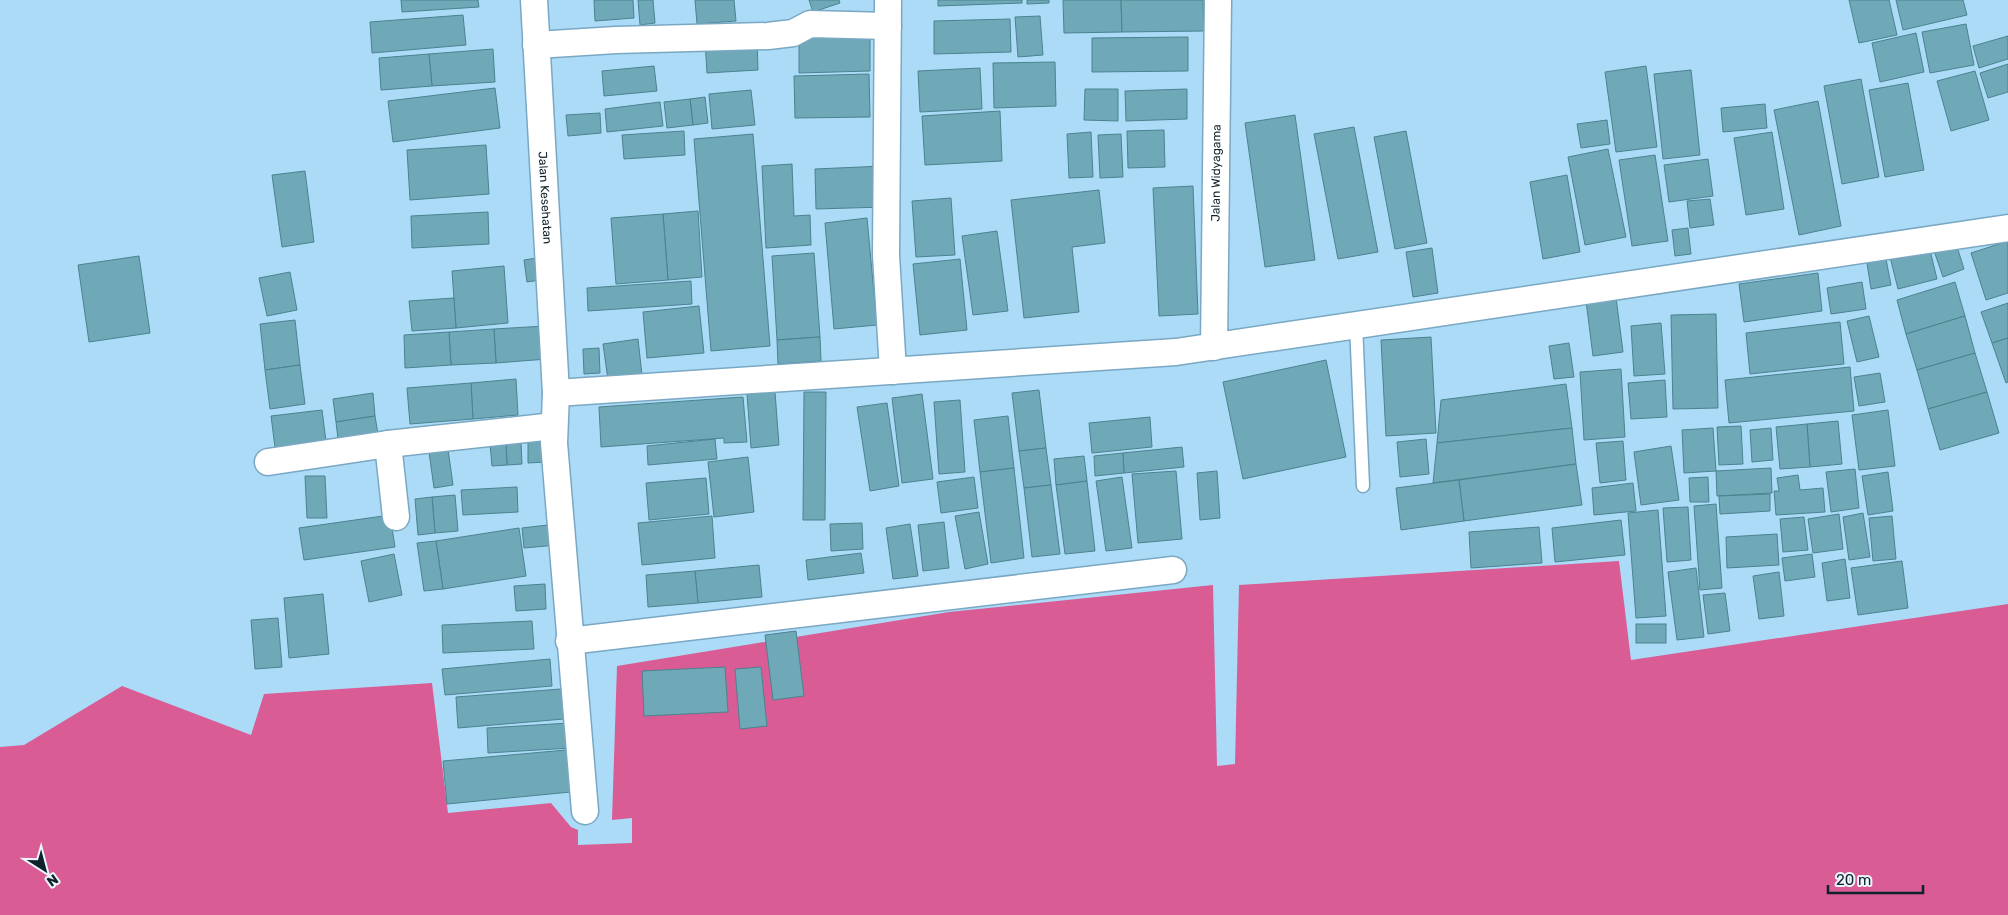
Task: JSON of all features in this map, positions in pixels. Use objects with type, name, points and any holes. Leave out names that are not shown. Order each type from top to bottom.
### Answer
[{"type":"street","name":"Jalan Kesehatan","points":[[534,0],[556,393],[554,442],[569,641],[585,811]]},
{"type":"street","points":[[888,0],[886,255],[892,370]]},
{"type":"street","name":"Jalan Widyagama","points":[[1214,347],[1218,0]]},
{"type":"street","points":[[536,44],[768,36],[794,33],[810,24],[888,26]]},
{"type":"street","points":[[556,393],[1176,352],[2008,228]]},
{"type":"street","points":[[268,462],[388,444],[554,426]]},
{"type":"street","points":[[388,444],[396,517]]},
{"type":"street","points":[[569,641],[1173,570]]},
{"type":"lane","points":[[1356,324],[1363,486]]},
{"type":"shaded area","points":[[1619,561],[1631,660],[2008,604],[2008,915],[0,915],[0,747],[24,745],[122,686],[251,735],[264,694],[432,683],[448,813],[551,803],[571,827],[578,830],[578,845],[632,843],[632,818],[612,820],[617,666],[949,612],[1213,585],[1217,766],[1235,764],[1239,585]]},
{"type":"building","points":[[401,0],[478,0],[479,7],[402,12]]},
{"type":"building","points":[[594,0],[633,0],[634,18],[595,21]]},
{"type":"building","points":[[638,0],[653,0],[655,23],[640,25]]},
{"type":"building","points":[[695,0],[734,0],[736,21],[697,24]]},
{"type":"building","points":[[809,0],[839,0],[840,3],[813,12]]},
{"type":"building","points":[[938,0],[1022,0],[1022,3],[938,6]]},
{"type":"building","points":[[1027,0],[1049,0],[1049,3],[1027,4]]},
{"type":"building","points":[[1063,0],[1121,0],[1122,32],[1064,33]]},
{"type":"building","points":[[1121,0],[1203,0],[1204,31],[1122,32]]},
{"type":"building","points":[[1849,0],[1889,0],[1897,35],[1859,43]]},
{"type":"building","points":[[1896,0],[1963,0],[1967,15],[1903,30]]},
{"type":"building","points":[[463,15],[466,45],[372,53],[370,22]]},
{"type":"building","points":[[1040,16],[1043,55],[1018,57],[1015,17]]},
{"type":"building","points":[[1010,19],[1011,52],[934,54],[934,21]]},
{"type":"building","points":[[1966,24],[1974,65],[1930,73],[1922,32]]},
{"type":"building","points":[[870,33],[870,71],[799,73],[799,35]]},
{"type":"building","points":[[1916,33],[1924,72],[1880,82],[1872,43]]},
{"type":"building","points":[[2008,36],[2008,59],[1979,68],[1973,46]]},
{"type":"building","points":[[1188,37],[1188,71],[1092,72],[1092,38]]},
{"type":"building","points":[[757,38],[758,70],[707,73],[705,41]]},
{"type":"building","points":[[493,49],[495,82],[432,86],[429,54]]},
{"type":"building","points":[[429,54],[432,86],[381,90],[379,58]]},
{"type":"building","points":[[1055,62],[1056,106],[994,108],[993,63]]},
{"type":"building","points":[[2008,64],[2008,92],[1988,98],[1980,73]]},
{"type":"building","points":[[654,66],[657,91],[604,96],[602,71]]},
{"type":"building","points":[[1646,66],[1657,147],[1616,152],[1605,72]]},
{"type":"building","points":[[980,68],[982,109],[920,112],[918,71]]},
{"type":"building","points":[[1691,70],[1700,155],[1663,159],[1654,74]]},
{"type":"building","points":[[1975,71],[1989,120],[1951,131],[1937,81]]},
{"type":"building","points":[[869,74],[870,117],[795,118],[794,76]]},
{"type":"building","points":[[1861,79],[1879,177],[1842,184],[1824,86]]},
{"type":"building","points":[[1908,83],[1924,170],[1885,177],[1869,90]]},
{"type":"building","points":[[495,88],[500,128],[393,142],[388,101]]},
{"type":"building","points":[[1085,89],[1118,89],[1118,121],[1084,120]]},
{"type":"building","points":[[1187,89],[1187,119],[1126,121],[1125,91]]},
{"type":"building","points":[[751,90],[755,125],[712,129],[709,94]]},
{"type":"building","points":[[705,97],[708,123],[693,125],[690,99]]},
{"type":"building","points":[[690,99],[693,125],[667,128],[664,102]]},
{"type":"building","points":[[1818,101],[1841,226],[1799,235],[1774,110]]},
{"type":"building","points":[[660,102],[663,126],[607,132],[605,109]]},
{"type":"building","points":[[1765,104],[1767,128],[1723,132],[1721,108]]},
{"type":"building","points":[[1000,111],[1002,161],[925,165],[922,116]]},
{"type":"building","points":[[600,113],[601,133],[568,136],[566,115]]},
{"type":"building","points":[[1295,115],[1315,260],[1265,267],[1245,123]]},
{"type":"building","points":[[1607,120],[1610,144],[1581,148],[1577,124]]},
{"type":"building","points":[[1354,127],[1378,252],[1338,259],[1314,134]]},
{"type":"building","points":[[1164,130],[1165,167],[1128,168],[1127,131]]},
{"type":"building","points":[[684,131],[685,155],[624,159],[622,135]]},
{"type":"building","points":[[1406,131],[1427,243],[1395,249],[1374,137]]},
{"type":"building","points":[[1091,132],[1093,177],[1069,178],[1067,134]]},
{"type":"building","points":[[1772,132],[1784,209],[1746,215],[1734,138]]},
{"type":"building","points":[[753,134],[770,346],[711,351],[694,139]]},
{"type":"building","points":[[1121,134],[1123,177],[1100,178],[1098,135]]},
{"type":"building","points":[[486,145],[489,194],[410,200],[407,150]]},
{"type":"building","points":[[1608,149],[1626,237],[1585,245],[1568,157]]},
{"type":"building","points":[[1655,155],[1668,241],[1632,246],[1619,160]]},
{"type":"building","points":[[1708,159],[1713,196],[1669,202],[1664,165]]},
{"type":"building","points":[[792,164],[794,216],[810,215],[811,245],[766,248],[762,166]]},
{"type":"building","points":[[883,166],[884,207],[816,209],[815,169]]},
{"type":"building","points":[[305,171],[314,242],[282,247],[272,175]]},
{"type":"building","points":[[1567,175],[1580,252],[1543,259],[1530,182]]},
{"type":"building","points":[[1193,186],[1198,314],[1159,316],[1153,188]]},
{"type":"building","points":[[1099,190],[1105,243],[1072,247],[1079,312],[1024,318],[1011,200]]},
{"type":"building","points":[[951,198],[955,255],[916,257],[912,201]]},
{"type":"building","points":[[1710,199],[1714,225],[1690,228],[1687,201]]},
{"type":"building","points":[[698,211],[702,277],[668,280],[663,214]]},
{"type":"building","points":[[488,212],[489,244],[412,248],[411,216]]},
{"type":"building","points":[[663,214],[668,280],[616,284],[611,218]]},
{"type":"building","points":[[867,218],[877,325],[834,329],[825,223]]},
{"type":"building","points":[[1688,228],[1691,254],[1675,256],[1672,230]]},
{"type":"building","points":[[997,231],[1008,311],[973,315],[962,236]]},
{"type":"building","points":[[1954,237],[1964,269],[1943,277],[1932,245]]},
{"type":"building","points":[[2008,241],[2008,293],[1986,300],[1971,253]]},
{"type":"building","points":[[1929,246],[1937,279],[1898,289],[1890,257]]},
{"type":"building","points":[[1432,248],[1438,293],[1413,297],[1406,252]]},
{"type":"building","points":[[814,253],[820,337],[777,340],[772,256]]},
{"type":"building","points":[[1885,254],[1891,285],[1871,289],[1866,257]]},
{"type":"building","points":[[139,256],[150,333],[89,342],[78,265]]},
{"type":"building","points":[[543,257],[547,279],[527,282],[524,260]]},
{"type":"building","points":[[960,259],[967,330],[920,335],[913,264]]},
{"type":"building","points":[[504,266],[508,323],[456,328],[452,271]]},
{"type":"building","points":[[290,272],[297,310],[267,316],[259,278]]},
{"type":"building","points":[[1818,273],[1822,311],[1744,322],[1739,284]]},
{"type":"building","points":[[691,281],[692,304],[588,311],[587,288]]},
{"type":"building","points":[[1862,282],[1866,309],[1831,314],[1827,288]]},
{"type":"building","points":[[1955,282],[1965,316],[1906,334],[1897,300]]},
{"type":"building","points":[[1616,297],[1623,352],[1593,356],[1586,301]]},
{"type":"building","points":[[454,298],[456,328],[412,331],[409,301]]},
{"type":"building","points":[[2008,303],[2008,338],[1992,343],[1981,312]]},
{"type":"building","points":[[699,306],[704,353],[647,358],[643,312]]},
{"type":"building","points":[[1716,314],[1718,408],[1673,409],[1671,315]]},
{"type":"building","points":[[1869,316],[1879,357],[1857,362],[1847,321]]},
{"type":"building","points":[[1965,316],[1975,353],[1917,370],[1906,334]]},
{"type":"building","points":[[295,320],[300,365],[265,370],[260,324]]},
{"type":"building","points":[[1840,322],[1844,364],[1750,374],[1746,333]]},
{"type":"building","points":[[1661,323],[1665,374],[1634,376],[1631,326]]},
{"type":"building","points":[[545,326],[547,359],[496,363],[494,329]]},
{"type":"building","points":[[494,329],[496,363],[451,365],[449,332]]},
{"type":"building","points":[[449,332],[451,365],[405,368],[404,335]]},
{"type":"building","points":[[820,337],[821,361],[778,364],[777,340]]},
{"type":"building","points":[[1431,337],[1436,433],[1386,436],[1381,340]]},
{"type":"building","points":[[2008,338],[2008,382],[2006,383],[1992,343]]},
{"type":"building","points":[[638,339],[642,375],[608,380],[603,344]]},
{"type":"building","points":[[1569,343],[1574,377],[1554,379],[1549,346]]},
{"type":"building","points":[[599,348],[600,373],[584,374],[583,349]]},
{"type":"building","points":[[1975,353],[1987,392],[1928,409],[1917,370]]},
{"type":"building","points":[[1326,360],[1346,457],[1243,479],[1223,382]]},
{"type":"building","points":[[300,365],[305,404],[270,409],[265,370]]},
{"type":"building","points":[[1850,367],[1854,411],[1729,423],[1725,380]]},
{"type":"building","points":[[1621,369],[1625,437],[1584,440],[1580,372]]},
{"type":"building","points":[[1880,373],[1885,402],[1859,406],[1854,377]]},
{"type":"building","points":[[516,379],[518,415],[473,419],[471,383]]},
{"type":"building","points":[[1665,380],[1667,417],[1631,419],[1628,383]]},
{"type":"building","points":[[471,383],[473,419],[410,424],[407,388]]},
{"type":"building","points":[[1566,384],[1572,428],[1437,443],[1441,400]]},
{"type":"building","points":[[1039,390],[1046,448],[1019,451],[1012,393]]},
{"type":"building","points":[[775,392],[779,445],[751,448],[747,394]]},
{"type":"building","points":[[804,392],[826,392],[825,520],[803,520]]},
{"type":"building","points":[[1987,392],[1999,433],[1940,450],[1928,409]]},
{"type":"building","points":[[373,393],[375,416],[336,422],[333,399]]},
{"type":"building","points":[[922,394],[933,479],[902,483],[892,398]]},
{"type":"building","points":[[743,397],[747,442],[724,443],[724,438],[601,447],[599,407]]},
{"type":"building","points":[[960,400],[965,472],[939,474],[934,402]]},
{"type":"building","points":[[887,403],[899,486],[870,491],[857,407]]},
{"type":"building","points":[[322,410],[327,449],[276,455],[271,416]]},
{"type":"building","points":[[1888,410],[1895,466],[1859,470],[1852,415]]},
{"type":"building","points":[[375,416],[378,434],[338,439],[336,422]]},
{"type":"building","points":[[1008,416],[1014,468],[980,472],[974,420]]},
{"type":"building","points":[[1150,417],[1152,447],[1092,453],[1089,423]]},
{"type":"building","points":[[1838,421],[1842,464],[1810,467],[1807,424]]},
{"type":"building","points":[[1807,424],[1810,467],[1780,469],[1776,427]]},
{"type":"building","points":[[1741,426],[1743,464],[1719,465],[1717,427]]},
{"type":"building","points":[[1572,428],[1576,464],[1433,483],[1437,443]]},
{"type":"building","points":[[1713,428],[1716,471],[1684,473],[1682,430]]},
{"type":"building","points":[[1771,428],[1773,460],[1752,462],[1750,430]]},
{"type":"building","points":[[715,439],[717,459],[648,465],[647,446]]},
{"type":"building","points":[[1426,439],[1429,474],[1400,477],[1397,442]]},
{"type":"building","points":[[545,440],[546,462],[528,463],[528,441]]},
{"type":"building","points":[[1623,441],[1626,480],[1600,483],[1596,443]]},
{"type":"building","points":[[521,442],[522,464],[507,465],[506,443]]},
{"type":"building","points":[[506,443],[507,465],[492,466],[490,444]]},
{"type":"building","points":[[1671,446],[1679,500],[1641,505],[1634,452]]},
{"type":"building","points":[[1182,447],[1184,467],[1124,473],[1123,453]]},
{"type":"building","points":[[1046,448],[1051,485],[1024,488],[1019,451]]},
{"type":"building","points":[[448,449],[453,485],[434,488],[429,452]]},
{"type":"building","points":[[1123,453],[1124,473],[1095,476],[1094,456]]},
{"type":"building","points":[[1084,456],[1087,481],[1056,485],[1054,459]]},
{"type":"building","points":[[748,457],[754,512],[714,517],[708,462]]},
{"type":"building","points":[[1576,464],[1582,505],[1464,521],[1459,480]]},
{"type":"building","points":[[1014,468],[1024,558],[991,563],[980,472]]},
{"type":"building","points":[[1771,468],[1772,493],[1717,496],[1716,471]]},
{"type":"building","points":[[1855,469],[1859,508],[1831,512],[1826,472]]},
{"type":"building","points":[[1176,471],[1182,539],[1138,543],[1132,474]]},
{"type":"building","points":[[1217,471],[1220,518],[1200,520],[1197,473]]},
{"type":"building","points":[[1888,472],[1893,511],[1868,515],[1862,476]]},
{"type":"building","points":[[1798,475],[1800,490],[1823,488],[1825,512],[1776,515],[1774,491],[1779,491],[1777,478]]},
{"type":"building","points":[[305,476],[325,476],[327,518],[307,518]]},
{"type":"building","points":[[974,477],[978,508],[941,513],[937,482]]},
{"type":"building","points":[[1122,477],[1132,548],[1106,551],[1096,481]]},
{"type":"building","points":[[1708,477],[1709,502],[1690,502],[1689,478]]},
{"type":"building","points":[[706,478],[709,514],[649,520],[646,483]]},
{"type":"building","points":[[1459,480],[1464,521],[1401,530],[1396,488]]},
{"type":"building","points":[[1087,481],[1095,551],[1065,554],[1056,485]]},
{"type":"building","points":[[1633,483],[1636,511],[1594,515],[1592,488]]},
{"type":"building","points":[[1051,485],[1060,554],[1032,557],[1024,488]]},
{"type":"building","points":[[517,487],[518,512],[463,515],[461,490]]},
{"type":"building","points":[[1770,494],[1770,511],[1720,514],[1719,496]]},
{"type":"building","points":[[455,495],[458,531],[435,533],[432,497]]},
{"type":"building","points":[[432,497],[435,533],[418,535],[415,499]]},
{"type":"building","points":[[1716,504],[1722,588],[1700,590],[1694,506]]},
{"type":"building","points":[[1688,507],[1691,560],[1667,562],[1663,508]]},
{"type":"building","points":[[1658,510],[1666,616],[1636,618],[1628,513]]},
{"type":"building","points":[[979,512],[988,564],[965,569],[955,516]]},
{"type":"building","points":[[1863,513],[1870,557],[1849,560],[1843,517]]},
{"type":"building","points":[[1839,514],[1843,549],[1813,553],[1808,519]]},
{"type":"building","points":[[390,515],[395,547],[304,560],[299,528]]},
{"type":"building","points":[[712,516],[715,558],[642,565],[638,523]]},
{"type":"building","points":[[1892,516],[1896,559],[1873,561],[1869,518]]},
{"type":"building","points":[[1804,517],[1808,550],[1783,552],[1780,519]]},
{"type":"building","points":[[1621,520],[1625,555],[1555,562],[1552,528]]},
{"type":"building","points":[[944,522],[949,568],[923,571],[918,525]]},
{"type":"building","points":[[862,523],[863,549],[831,551],[830,524]]},
{"type":"building","points":[[556,524],[558,545],[524,548],[522,528]]},
{"type":"building","points":[[910,524],[918,576],[893,579],[886,528]]},
{"type":"building","points":[[1539,527],[1542,563],[1471,568],[1469,532]]},
{"type":"building","points":[[519,528],[526,576],[443,589],[436,541]]},
{"type":"building","points":[[1777,534],[1779,565],[1727,568],[1726,537]]},
{"type":"building","points":[[436,541],[443,589],[424,591],[417,543]]},
{"type":"building","points":[[861,553],[864,573],[808,580],[806,560]]},
{"type":"building","points":[[394,554],[402,595],[369,602],[361,561]]},
{"type":"building","points":[[1812,554],[1815,577],[1785,581],[1782,558]]},
{"type":"building","points":[[1845,559],[1850,598],[1827,601],[1822,563]]},
{"type":"building","points":[[1902,561],[1908,608],[1858,615],[1851,568]]},
{"type":"building","points":[[759,565],[762,597],[698,603],[695,571]]},
{"type":"building","points":[[1696,568],[1704,637],[1677,640],[1668,572]]},
{"type":"building","points":[[695,571],[698,603],[648,607],[646,575]]},
{"type":"building","points":[[1779,572],[1784,616],[1759,619],[1753,576]]},
{"type":"building","points":[[545,584],[546,609],[516,611],[514,586]]},
{"type":"building","points":[[1725,593],[1730,631],[1708,634],[1703,595]]},
{"type":"building","points":[[323,594],[329,654],[289,658],[284,598]]},
{"type":"building","points":[[278,618],[282,667],[255,669],[251,620]]},
{"type":"building","points":[[532,621],[534,649],[443,653],[442,625]]},
{"type":"building","points":[[1636,624],[1666,624],[1666,643],[1636,643]]},
{"type":"building","points":[[796,631],[804,696],[773,700],[765,635]]},
{"type":"building","points":[[550,659],[552,686],[445,695],[442,669]]},
{"type":"building","points":[[725,667],[728,712],[644,716],[642,671]]},
{"type":"building","points":[[761,667],[767,726],[740,729],[735,669]]},
{"type":"building","points":[[561,689],[564,719],[458,728],[456,697]]},
{"type":"building","points":[[569,723],[571,748],[488,753],[487,728]]},
{"type":"building","points":[[577,749],[581,791],[447,804],[443,761]]}]
